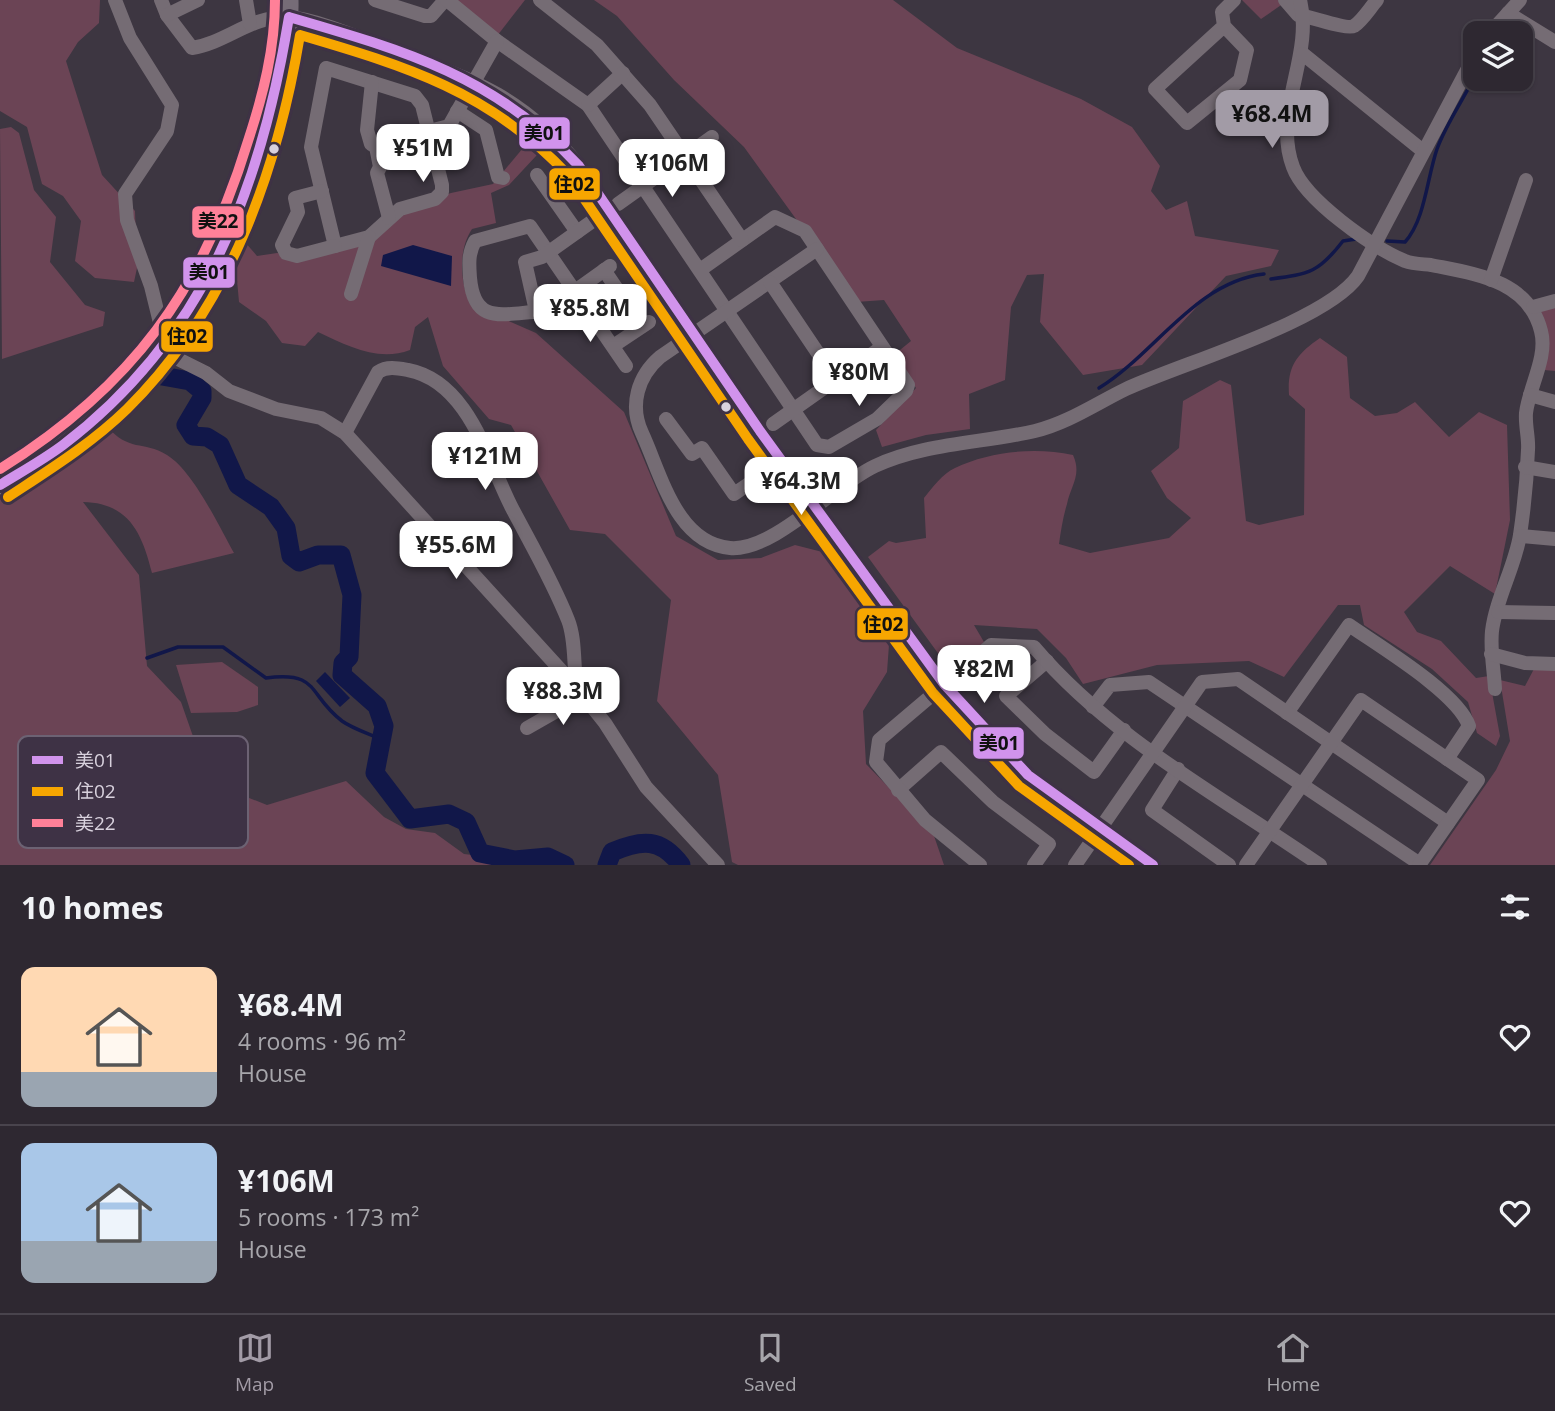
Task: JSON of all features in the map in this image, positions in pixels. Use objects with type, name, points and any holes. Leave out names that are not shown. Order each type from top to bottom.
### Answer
[{"type":"main road","points":[[0,485],[36,464],[100,416],[166,346],[212,276],[248,193],[274,103],[289,9]]},
{"type":"street","points":[[115,0],[130,38],[173,105],[167,131],[125,194],[127,220],[151,286],[166,346],[176,358],[206,373],[229,391],[276,409],[321,418],[345,433],[580,692],[646,787],[718,865]]},
{"type":"street","points":[[160,0],[167,15],[192,48],[215,42],[250,24],[289,9],[474,80],[508,100],[557,139],[613,207],[692,334],[944,684],[978,724],[1028,775],[1153,865]]},
{"type":"street","points":[[167,15],[198,0]]},
{"type":"street","points":[[246,0],[250,24]]},
{"type":"street","points":[[374,0],[425,16],[431,16],[446,0],[497,41],[587,105],[817,445],[829,447],[877,419],[908,385],[805,231],[775,217],[700,270]]},
{"type":"street","points":[[540,0],[597,45],[623,73],[650,105],[743,240]]},
{"type":"street","points":[[1224,26],[1155,89],[1187,124],[1240,80],[1247,50],[1224,26],[1222,12],[1234,0]]},
{"type":"street","points":[[1286,0],[1298,15],[1313,15],[1345,28],[1353,27],[1377,0]]},
{"type":"street","points":[[1300,0],[1304,15],[1303,54],[1288,114],[1287,133],[1293,167],[1312,196],[1375,245],[1406,261],[1491,279],[1521,296],[1533,307],[1542,335],[1542,351],[1526,414],[1528,452],[1520,536],[1498,612],[1491,654],[1495,689]]},
{"type":"street","points":[[1501,21],[1520,0]]},
{"type":"street","points":[[1508,13],[1555,42]]},
{"type":"street","points":[[429,131],[449,126],[497,41]]},
{"type":"street","points":[[1303,54],[1423,151]]},
{"type":"street","points":[[322,191],[295,198],[298,212],[282,244],[286,253],[297,256],[335,246],[369,237],[400,209],[435,199],[442,192],[422,105],[415,96],[326,68],[323,73],[311,147],[322,191],[335,246]]},
{"type":"street","points":[[587,105],[623,73]]},
{"type":"street","points":[[372,82],[367,130],[371,144],[376,147],[380,167],[377,173],[389,218]]},
{"type":"street","points":[[817,249],[692,334],[652,364],[644,376],[635,403],[638,424],[679,514],[689,529],[709,543],[728,548],[748,548],[764,542],[874,466],[924,451],[1052,426],[1128,388],[1272,330],[1350,287],[1375,245],[1423,151],[1463,89]]},
{"type":"street","points":[[457,111],[501,142],[493,154],[500,177]]},
{"type":"street","points":[[536,312],[525,262],[548,253],[712,137]]},
{"type":"street","points":[[537,175],[577,232]]},
{"type":"street","points":[[1491,279],[1525,180]]},
{"type":"street","points":[[613,346],[646,324],[607,268],[579,297],[564,315],[553,317],[536,312],[508,317],[481,309],[473,301],[469,258],[475,241],[530,226],[548,253],[579,297],[613,346],[626,366]]},
{"type":"street","points":[[351,294],[369,237]]},
{"type":"street","points":[[770,282],[836,380]]},
{"type":"street","points":[[1533,307],[1555,301]]},
{"type":"street","points":[[773,424],[882,347]]},
{"type":"street","points":[[345,433],[378,372],[383,369],[416,372],[446,390],[460,405],[474,425],[492,468],[568,621],[580,692]]},
{"type":"street","points":[[1530,395],[1555,402]]},
{"type":"street","points":[[666,419],[692,454],[702,448],[734,494],[782,461]]},
{"type":"street","points":[[1525,467],[1555,472]]},
{"type":"street","points":[[1520,536],[1555,539]]},
{"type":"street","points":[[1498,612],[1555,613]]},
{"type":"street","points":[[1287,713],[1349,625],[1426,679],[1464,712],[1469,726],[1447,759]]},
{"type":"street","points":[[975,864],[925,820],[876,762],[879,740],[991,645],[1034,647],[1093,707],[1152,751],[1320,865]]},
{"type":"street","points":[[1491,654],[1525,663],[1555,664]]},
{"type":"street","points":[[1047,661],[1006,696],[1045,734],[1094,772],[1124,730]]},
{"type":"street","points":[[1075,865],[1202,682],[1238,679],[1448,823]]},
{"type":"street","points":[[1093,707],[1110,685],[1149,682],[1184,706],[1301,785],[1419,865],[1478,780],[1361,700],[1301,785],[1246,865]]},
{"type":"street","points":[[527,728],[580,692]]},
{"type":"street","points":[[898,790],[942,752],[993,802],[1049,844],[1034,865]]},
{"type":"street","points":[[1178,769],[1152,810],[1229,865]]},
{"type":"shaded area","points":[[0,0],[100,0],[99,23],[78,42],[66,61],[102,175],[135,211],[137,268],[134,282],[95,278],[75,261],[81,221],[63,196],[42,184],[27,127],[0,111]]},
{"type":"shaded area","points":[[456,0],[525,0],[497,36]]},
{"type":"shaded area","points":[[594,0],[893,0],[957,48],[1081,99],[1132,127],[1160,166],[1151,191],[1166,210],[1187,201],[1195,236],[1279,250],[1271,266],[1226,276],[1142,365],[1083,375],[1040,322],[1044,274],[1027,275],[1011,307],[1005,380],[969,394],[970,429],[926,435],[882,447],[876,430],[916,388],[895,354],[911,341],[884,300],[856,302],[744,147],[674,80],[617,16]]},
{"type":"shaded area","points":[[1242,0],[1285,0],[1287,1],[1261,19]]},
{"type":"shaded area","points":[[11,127],[19,133],[34,190],[56,217],[50,262],[85,305],[105,312],[103,326],[2,359],[0,129]]},
{"type":"shaded area","points":[[538,130],[550,141],[509,185],[491,193],[496,223],[472,229],[467,237],[462,266],[464,286],[470,304],[536,333],[624,412],[676,536],[718,560],[761,558],[795,545],[838,556],[890,631],[887,672],[863,711],[866,764],[933,833],[944,865],[738,865],[732,862],[718,775],[657,701],[671,600],[605,534],[570,530],[511,425],[489,419],[443,366],[428,317],[415,327],[410,350],[386,354],[363,351],[318,332],[305,346],[282,343],[266,321],[239,302],[236,269],[244,241],[257,256],[277,253],[303,256],[370,238],[400,210],[451,193],[493,184]]},
{"type":"shaded area","points":[[413,245],[452,256],[451,286],[381,266],[383,255]]},
{"type":"shaded area","points":[[1555,302],[1555,371],[1544,370],[1539,307]]},
{"type":"shaded area","points":[[1320,338],[1347,357],[1350,398],[1375,416],[1397,413],[1415,402],[1449,437],[1479,412],[1507,425],[1510,520],[1495,594],[1450,566],[1404,612],[1417,632],[1441,641],[1476,678],[1489,676],[1500,736],[1496,746],[1477,733],[1468,702],[1432,669],[1364,625],[1360,605],[1338,605],[1284,677],[1249,661],[1157,665],[1083,684],[1066,658],[1037,629],[974,625],[984,642],[954,668],[948,667],[868,557],[889,541],[896,543],[926,538],[924,498],[950,471],[969,462],[1013,452],[1044,451],[1073,455],[1076,474],[1064,514],[1059,544],[1090,553],[1169,538],[1191,518],[1167,498],[1151,471],[1179,448],[1183,401],[1220,380],[1231,385],[1246,521],[1259,525],[1304,515],[1305,409],[1289,395],[1289,385],[1295,362]]},
{"type":"shaded area","points":[[106,425],[114,434],[129,443],[167,455],[196,486],[234,553],[152,573],[138,533],[131,523],[112,508],[83,502],[139,575],[147,666],[181,702],[193,736],[18,736],[18,848],[248,848],[248,797],[267,805],[346,781],[384,817],[406,829],[435,833],[464,854],[558,865],[0,865],[0,498],[59,464]]},
{"type":"shaded area","points":[[222,662],[258,687],[258,705],[237,712],[191,713],[176,665]]},
{"type":"shaded area","points":[[1535,667],[1555,671],[1555,865],[1430,865],[1496,770],[1510,741],[1500,680],[1525,686]]},
{"type":"shaded area","points":[[325,672],[350,698],[340,707],[316,681]]},
{"type":"waterway","points":[[1387,241],[1405,242],[1412,233],[1441,140],[1467,91]]},
{"type":"waterway","points":[[1271,279],[1313,270],[1343,241],[1356,239]]},
{"type":"waterway","points":[[1099,388],[1217,290],[1239,280],[1264,274]]},
{"type":"waterway","points":[[162,376],[190,381],[202,391],[202,398],[186,425],[193,436],[207,437],[220,445],[238,485],[271,507],[286,528],[291,556],[299,562],[318,555],[341,555],[352,595],[349,657],[343,663],[342,675],[377,706],[384,726],[375,773],[410,819],[449,814],[466,822],[480,853],[515,860],[548,857],[565,865]]},
{"type":"waterway","points":[[147,658],[178,647],[223,647],[266,678],[283,677],[305,681],[342,721],[383,740]]},
{"type":"waterway","points":[[607,865],[612,852],[642,843],[650,843],[666,850],[681,865]]},
{"type":"transit line","name":"美22","points":[[0,469],[47,437],[88,404],[125,368],[157,330],[185,288],[209,243],[230,194],[253,124],[270,54],[275,0]]},
{"type":"transit line","name":"美01","points":[[0,485],[63,445],[113,402],[155,356],[190,307],[219,254],[243,199],[262,141],[289,17],[371,42],[445,70],[480,88],[514,109],[547,135],[579,166],[760,431],[944,684],[1028,775],[1153,865]]},
{"type":"transit line","name":"住02","points":[[8,497],[113,422],[163,370],[194,327],[243,236],[262,187],[278,137],[300,35],[376,58],[477,102],[509,122],[539,146],[568,175],[748,439],[933,693],[1019,786],[1129,865]]}]
